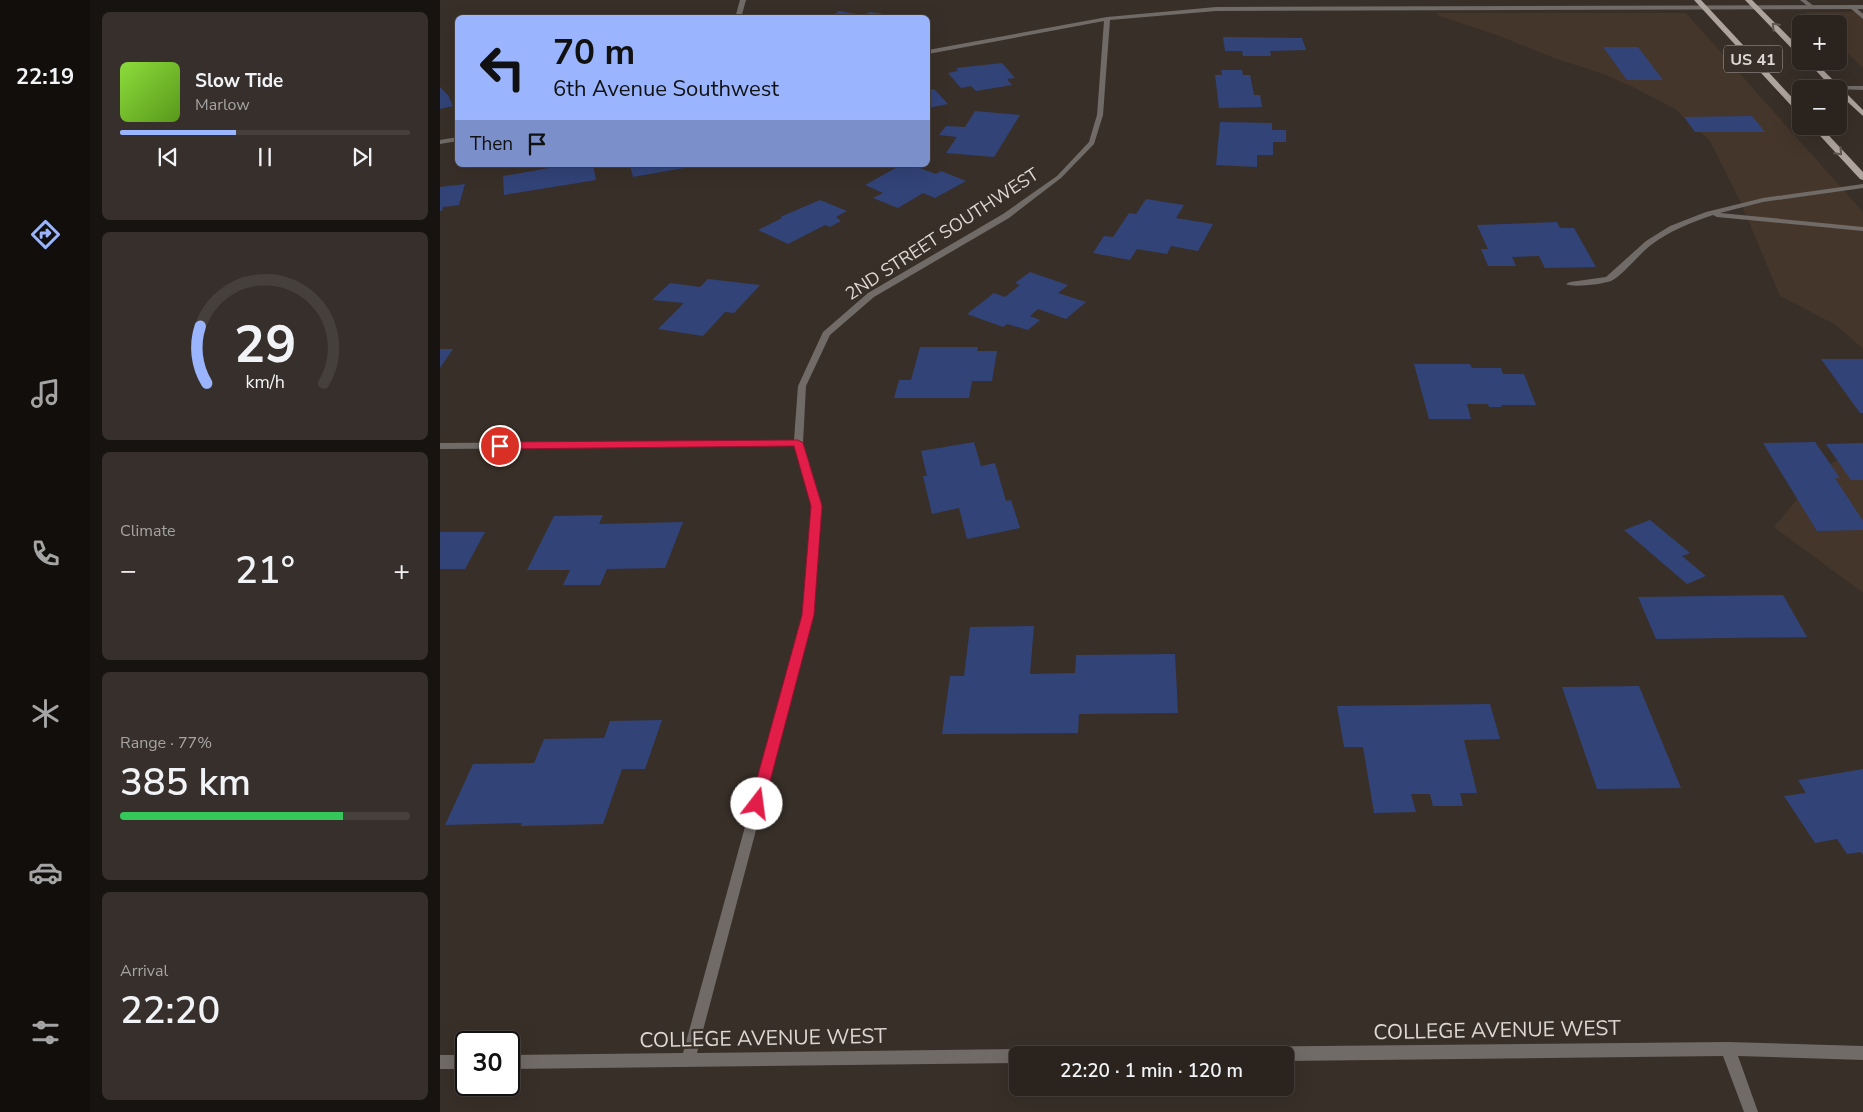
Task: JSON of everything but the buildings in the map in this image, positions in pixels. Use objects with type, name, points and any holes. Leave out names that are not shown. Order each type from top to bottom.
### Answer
[{"type":"main road","name":"US 41","points":[[1697,0],[1792,101]]},
{"type":"main road","name":"US 41","points":[[1748,0],[1792,44]]},
{"type":"main road","points":[[1819,70],[1829,80]]},
{"type":"main road","points":[[1847,98],[1863,114]]},
{"type":"main road","points":[[1824,135],[1863,177]]},
{"type":"street","points":[[739,15],[743,0]]},
{"type":"street","points":[[1804,0],[1812,7]]},
{"type":"street","points":[[1852,7],[1863,17]]},
{"type":"street","points":[[930,52],[1107,19],[1216,10],[1863,7]]},
{"type":"street","name":"2ND STREET SOUTHWEST","points":[[688,1060],[808,615],[817,506],[798,443],[802,386],[826,334],[871,295],[1006,216],[1058,177],[1092,144],[1100,115],[1107,19]]},
{"type":"street","points":[[1847,89],[1863,88]]},
{"type":"street","points":[[440,142],[455,140]]},
{"type":"street","points":[[1570,284],[1609,279],[1649,243],[1674,228],[1709,214],[1763,200],[1863,186]]},
{"type":"street","points":[[1709,214],[1863,230]]},
{"type":"street","points":[[440,446],[798,443]]},
{"type":"street","points":[[1728,1049],[1751,1112]]},
{"type":"street","name":"COLLEGE AVENUE WEST","points":[[1294,1053],[1728,1049],[1863,1053]]},
{"type":"street","name":"COLLEGE AVENUE WEST","points":[[520,1062],[1009,1056]]},
{"type":"street","points":[[440,1062],[455,1062]]},
{"type":"shaded area","points":[[1805,12],[1863,12],[1863,68],[1847,53],[1847,15],[1808,15]]},
{"type":"shaded area","points":[[1437,13],[1686,13],[1792,132],[1792,135],[1795,135],[1863,212],[1863,349],[1836,325],[1780,296],[1741,203],[1710,141],[1675,109],[1603,74],[1439,16]]},
{"type":"shaded area","points":[[1863,449],[1863,593],[1774,527],[1825,466]]},
{"type":"route","points":[[500,446],[798,443],[817,506],[808,615],[757,804]]}]
